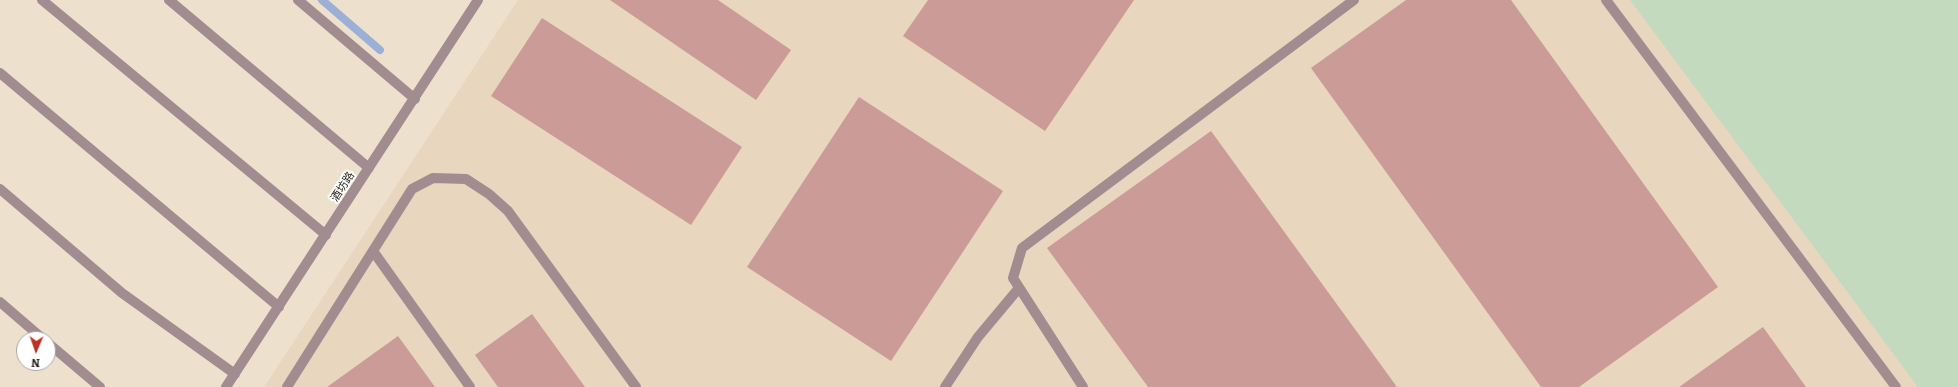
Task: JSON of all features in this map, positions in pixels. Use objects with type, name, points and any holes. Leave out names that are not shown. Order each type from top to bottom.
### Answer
[{"type":"street","points":[[42,0],[326,235]]},
{"type":"street","points":[[168,0],[369,168]]},
{"type":"street","points":[[298,0],[415,99]]},
{"type":"street","name":"酒坊路","points":[[226,387],[415,99],[478,0]]},
{"type":"street","points":[[1084,387],[1013,278],[1022,248],[1354,0]]},
{"type":"street","points":[[1606,0],[1896,387]]},
{"type":"street","points":[[0,73],[278,307]]},
{"type":"street","points":[[288,387],[412,189],[433,178],[466,179],[489,194],[508,210],[636,387]]},
{"type":"street","points":[[0,189],[122,293],[235,374]]},
{"type":"street","points":[[373,251],[470,387]]},
{"type":"street","points":[[945,387],[978,337],[1019,288]]},
{"type":"street","points":[[0,302],[34,331]]},
{"type":"street","points":[[56,350],[100,387]]},
{"type":"shaded area","points":[[518,0],[1958,0],[1958,387],[264,387]]},
{"type":"green space","points":[[1630,0],[1958,0],[1958,387],[1918,387]]},
{"type":"building","points":[[610,0],[718,0],[791,50],[756,100]]},
{"type":"building","points":[[928,0],[1134,0],[1045,131],[903,36]]},
{"type":"building","points":[[1406,0],[1511,0],[1718,287],[1579,387],[1541,387],[1311,68]]},
{"type":"building","points":[[542,18],[742,147],[691,225],[491,96]]},
{"type":"building","points":[[859,97],[1003,191],[891,361],[747,267]]},
{"type":"building","points":[[1211,131],[1397,387],[1148,387],[1047,248]]},
{"type":"building","points":[[532,314],[585,387],[498,387],[475,355]]},
{"type":"building","points":[[1763,327],[1806,387],[1679,387]]},
{"type":"building","points":[[398,336],[435,387],[327,387]]},
{"type":"waterway","points":[[322,0],[380,50]]}]
